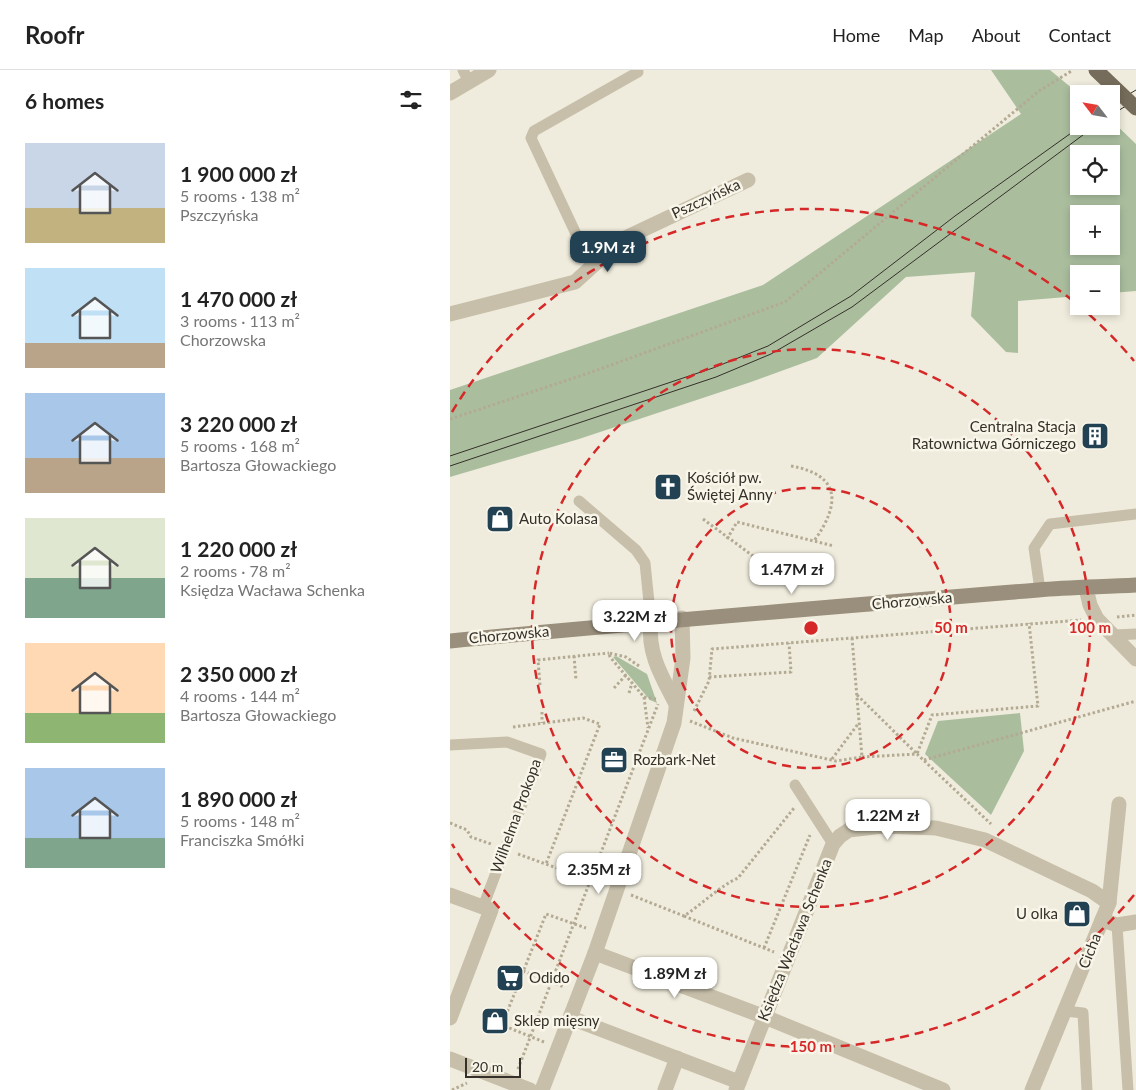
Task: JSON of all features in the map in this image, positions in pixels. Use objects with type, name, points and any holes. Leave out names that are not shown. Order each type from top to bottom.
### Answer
[{"type":"main road","points":[[1096,70],[1136,108]]},
{"type":"main road","name":"Chorzowska","points":[[450,641],[682,618],[897,603],[1040,590],[1136,585]]},
{"type":"street","points":[[450,93],[466,76],[489,70]]},
{"type":"street","name":"Pszczyńska","points":[[450,314],[575,282],[621,240],[748,180]]},
{"type":"street","points":[[1086,588],[1090,605],[1097,619],[1136,659]]},
{"type":"street","points":[[676,704],[683,658],[682,618]]},
{"type":"street","points":[[542,1090],[571,1018],[617,889],[681,722],[676,704],[654,660],[649,637],[651,622]]},
{"type":"street","name":"Cicha","points":[[1033,1089],[1065,1011],[1110,922],[1109,903],[1119,804]]},
{"type":"street","name":"Księdza Wacława Schenka","points":[[738,1086],[787,957],[833,844],[849,830],[882,826],[936,828],[985,840],[1092,891],[1109,903]]},
{"type":"street","points":[[450,895],[483,907]]},
{"type":"street","name":"Wilhelma Prokopa","points":[[450,1018],[491,910],[483,907]]},
{"type":"street","points":[[1110,922],[1136,922]]},
{"type":"street","points":[[595,953],[765,1017],[923,1087],[943,1090]]},
{"type":"street","points":[[571,1018],[677,1058],[738,1086]]},
{"type":"street","points":[[665,1090],[677,1058]]},
{"type":"street","points":[[450,1059],[530,1090]]},
{"type":"lane","points":[[592,268],[531,138],[534,131],[638,72]]},
{"type":"lane","points":[[579,501],[641,556],[646,570],[651,622]]},
{"type":"lane","points":[[1040,590],[1034,548],[1050,524],[1136,514]]},
{"type":"lane","points":[[1114,635],[1136,634]]},
{"type":"lane","name":"Wilhelma Prokopa","points":[[450,746],[507,742],[540,754],[483,907]]},
{"type":"lane","points":[[795,785],[833,844]]},
{"type":"lane","points":[[1110,922],[1128,1090]]},
{"type":"lane","points":[[1065,1011],[1083,1013],[1087,1090]]},
{"type":"path","points":[[450,419],[589,373],[785,302],[1039,90],[1074,70]]},
{"type":"path","points":[[791,466],[808,469],[824,482],[832,492],[833,508],[824,528],[814,541]]},
{"type":"path","points":[[703,519],[727,539],[776,573],[778,586]]},
{"type":"path","points":[[727,539],[737,522],[834,546]]},
{"type":"path","points":[[917,754],[862,756],[832,760],[733,738],[681,722],[709,677],[712,649],[1136,615]]},
{"type":"path","points":[[917,754],[932,715],[1038,706],[1030,623]]},
{"type":"path","points":[[852,638],[862,756]]},
{"type":"path","points":[[709,677],[791,672],[789,643]]},
{"type":"path","points":[[609,653],[610,657],[644,696],[659,700]]},
{"type":"path","points":[[540,685],[538,660],[609,653],[626,657],[645,670]]},
{"type":"path","points":[[574,656],[576,680]]},
{"type":"path","points":[[614,688],[626,675]]},
{"type":"path","points":[[628,693],[632,683]]},
{"type":"path","points":[[513,1083],[659,700],[657,691]]},
{"type":"path","points":[[856,695],[994,827]]},
{"type":"path","points":[[644,696],[648,728]]},
{"type":"path","points":[[924,760],[1136,701]]},
{"type":"path","points":[[542,712],[542,723]]},
{"type":"path","points":[[832,760],[859,724]]},
{"type":"path","points":[[684,916],[707,901],[728,882],[738,878],[792,810],[804,799]]},
{"type":"path","points":[[450,823],[467,830],[471,836],[617,889],[787,957]]},
{"type":"path","points":[[764,948],[811,832],[821,825]]},
{"type":"path","points":[[559,1047],[502,1025],[546,914],[602,934]]},
{"type":"path","points":[[523,971],[580,993]]},
{"type":"path","points":[[452,1090],[467,1083]]},
{"type":"green space","points":[[991,70],[1050,70],[1070,87],[1070,135],[1120,135],[1120,129],[1136,144],[1136,291],[1120,292],[1120,265],[1070,265],[1070,297],[1018,301],[1018,353],[1006,352],[971,316],[975,272],[906,277],[817,358],[579,439],[450,477],[450,390],[763,285],[1021,114]]},
{"type":"green space","points":[[616,656],[647,674],[657,703],[650,700],[613,657]]},
{"type":"green space","points":[[1020,713],[1024,751],[991,815],[925,754],[938,721]]},
{"type":"tram line","points":[[1120,100],[1136,90]]},
{"type":"tram line","points":[[1120,110],[1136,100]]},
{"type":"tram line","points":[[450,456],[713,368],[768,346],[851,296],[955,216],[1070,134]]},
{"type":"tram line","points":[[450,466],[716,377],[771,354],[852,307],[1083,135]]},
{"type":"place","name":"Centralna Stacja Ratownictwa Górniczego","points":[[1095,436]]},
{"type":"place","name":"Kościół pw. Świętej Anny","points":[[668,487]]},
{"type":"place","name":"Auto Kolasa","points":[[500,519]]},
{"type":"place","name":"Rozbark-Net","points":[[614,760]]},
{"type":"place","name":"U olka","points":[[1077,914]]},
{"type":"place","name":"Odido","points":[[510,978]]},
{"type":"place","name":"Sklep mięsny","points":[[495,1021]]}]
